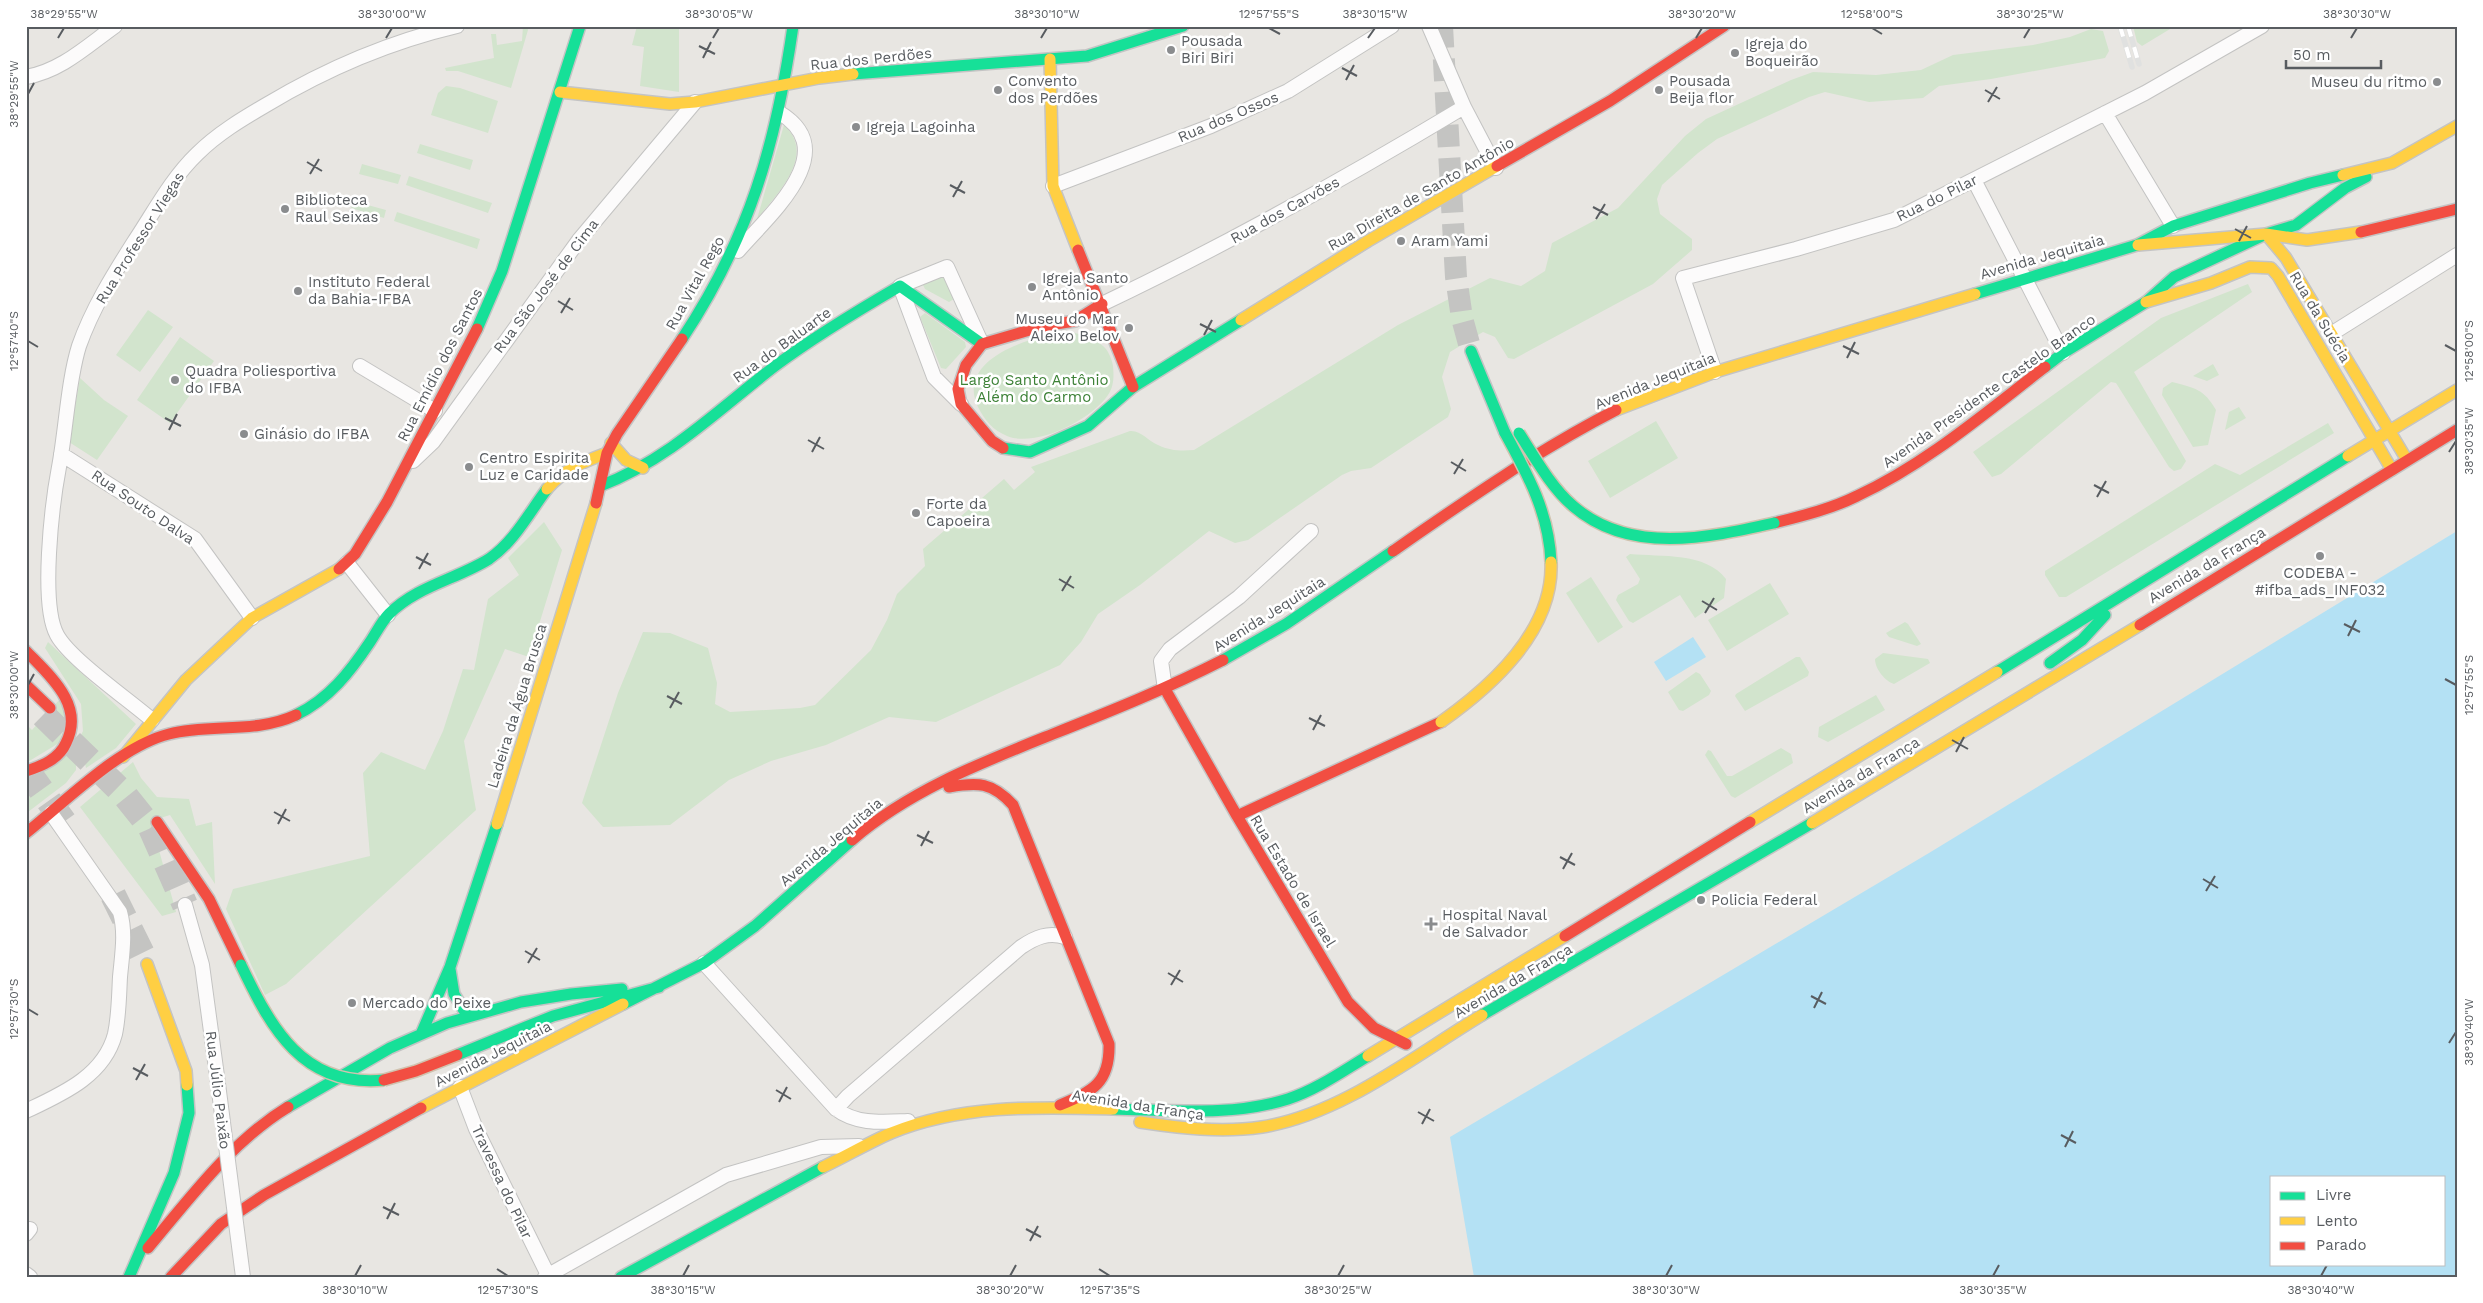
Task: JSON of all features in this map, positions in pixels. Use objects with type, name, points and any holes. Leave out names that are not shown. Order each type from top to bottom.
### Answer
[{"type":"main road","name":"Rua Emídio dos Santos","points":[[347,563],[362,544],[402,473],[494,294],[580,26]]},
{"type":"main road","name":"Rua Vital Rego","points":[[609,448],[669,359],[726,264],[759,182],[780,113],[786,84],[793,26]]},
{"type":"main road","name":"Rua dos Perdões","points":[[560,92],[670,104],[695,102],[786,84],[860,73],[1087,56],[1183,26]]},
{"type":"main road","name":"Rua Direita de Santo Antônio","points":[[1133,387],[1368,242],[1610,101],[1723,26]]},
{"type":"main road","points":[[1050,59],[1053,186],[1102,304],[1133,387],[1088,426],[1030,452],[1006,450],[992,441],[961,404],[958,389],[966,365],[982,344],[1043,326],[1075,321],[1102,304]]},
{"type":"main road","name":"Avenida Jequitaia","points":[[171,1277],[221,1224],[264,1195],[460,1087],[704,963],[755,926],[861,833],[908,800],[978,764],[1165,689],[1246,649],[1286,624],[1470,498],[1579,429],[1631,403],[1715,372],[2023,277],[2137,245],[2173,226],[2310,183],[2392,163],[2457,126]]},
{"type":"main road","name":"Avenida Presidente Castelo Branco","points":[[1510,430],[1575,508],[1610,529],[1634,536],[1661,539],[1730,533],[1817,512],[1856,497],[1897,476],[1933,452],[2063,353],[2146,302],[2174,277],[2266,234],[2296,225],[2345,188],[2392,163]]},
{"type":"main road","points":[[2137,245],[2193,242],[2266,234],[2306,240],[2351,235],[2457,209]]},
{"type":"main road","name":"Rua da Suécia","points":[[2266,234],[2286,258],[2389,431]]},
{"type":"main road","name":"Rua da Suécia","points":[[2146,302],[2211,283],[2250,268],[2265,266],[2271,268],[2278,276],[2392,470]]},
{"type":"main road","points":[[900,286],[982,344]]},
{"type":"main road","name":"Rua do Baluarte","points":[[600,486],[623,478],[643,468],[761,382],[822,332],[900,286]]},
{"type":"main road","name":"Avenida Presidente Castelo Branco","points":[[1237,816],[1441,722],[1484,690],[1512,660],[1537,620],[1547,590],[1550,538],[1532,483],[1510,430],[1471,351]]},
{"type":"main road","name":"Avenida da França","points":[[1055,1108],[1191,1111],[1255,1108],[1289,1099],[1322,1084],[2457,390]]},
{"type":"main road","name":"Avenida da França","points":[[1055,1108],[1192,1130],[1223,1132],[1270,1126],[1306,1115],[1362,1091],[1432,1046],[1745,863],[2457,430]]},
{"type":"main road","points":[[2389,431],[2407,460]]},
{"type":"main road","points":[[26,833],[123,757],[164,735],[264,726],[297,716],[322,701],[342,683],[388,615],[403,601],[461,575],[492,556],[512,537],[560,475],[571,467],[609,448],[626,460],[643,468]]},
{"type":"main road","name":"Ladeira da Água Brusca","points":[[422,1032],[450,967],[600,486],[609,448]]},
{"type":"main road","points":[[560,475],[584,477],[600,486]]},
{"type":"main road","points":[[123,757],[186,680],[252,618],[268,607],[325,579],[347,563]]},
{"type":"main road","points":[[2013,701],[2033,678],[2092,630],[2117,599]]},
{"type":"main road","points":[[26,651],[66,696],[73,712],[73,721],[70,736],[62,750],[45,764],[26,771]]},
{"type":"main road","points":[[26,685],[46,712],[26,698]]},
{"type":"main road","name":"Rua Estado de Israel","points":[[1165,689],[1237,816],[1358,1017],[1373,1029],[1394,1040],[1412,1045],[1432,1046]]},
{"type":"main road","points":[[152,720],[164,735]]},
{"type":"main road","points":[[621,1277],[792,1182],[864,1146],[929,1121],[986,1110],[1055,1108],[1096,1088],[1106,1076],[1111,1057],[1109,1044],[1013,805],[997,789],[977,782],[925,791]]},
{"type":"main road","points":[[157,822],[209,900],[270,1024],[281,1040],[311,1064],[328,1072],[350,1079],[374,1081],[415,1071],[553,1016],[659,987]]},
{"type":"main road","points":[[129,1277],[139,1258],[177,1164],[189,1113],[186,1071],[148,964]]},
{"type":"main road","name":"Ladeira da Água Brusca","points":[[450,967],[450,985],[468,1017]]},
{"type":"main road","points":[[139,1258],[200,1186],[278,1114],[422,1032],[525,1000],[557,994],[659,987]]},
{"type":"street","points":[[26,77],[41,74],[60,65],[115,26]]},
{"type":"street","name":"Rua Professor Viegas","points":[[152,720],[67,649],[52,625],[50,522],[74,367],[88,326],[115,272],[167,190],[198,153],[250,114],[344,63],[380,49],[458,26]]},
{"type":"street","name":"Rua dos Ossos","points":[[1053,186],[1211,126],[1288,91],[1392,26]]},
{"type":"street","points":[[1429,26],[1464,107],[1496,168]]},
{"type":"street","name":"Rua do Pilar","points":[[1715,372],[1683,278],[1796,249],[1894,220],[2105,113],[2262,26]]},
{"type":"street","name":"Rua São José de Cima","points":[[402,473],[433,442],[579,240],[695,102]]},
{"type":"street","name":"Rua dos Carvões","points":[[1102,304],[1178,268],[1296,205],[1464,107]]},
{"type":"street","points":[[726,264],[792,188],[801,174],[805,160],[805,145],[802,132],[780,113]]},
{"type":"street","points":[[2105,113],[2173,226]]},
{"type":"street","points":[[1974,180],[2063,353]]},
{"type":"street","points":[[2331,334],[2457,255]]},
{"type":"street","points":[[961,404],[934,377],[900,286],[947,267],[982,344]]},
{"type":"street","points":[[360,366],[435,411]]},
{"type":"street","name":"Rua Souto Dalva","points":[[62,454],[195,539],[252,618]]},
{"type":"street","points":[[1165,689],[1161,661],[1170,649],[1238,597],[1310,531]]},
{"type":"street","points":[[347,563],[388,615]]},
{"type":"street","points":[[26,1111],[64,1093],[92,1073],[110,1048],[117,1021],[123,929],[120,912],[51,814]]},
{"type":"street","name":"Rua Júlio Paixão","points":[[185,906],[202,965],[243,1277]]},
{"type":"street","points":[[836,1109],[848,1096],[1021,947],[1042,935],[1055,934],[1065,937]]},
{"type":"street","points":[[704,963],[836,1109],[846,1117],[859,1120],[929,1121]]},
{"type":"street","name":"Travessa do Pilar","points":[[460,1087],[476,1129],[546,1276]]},
{"type":"street","points":[[546,1276],[726,1175],[821,1147],[864,1146]]},
{"type":"street","points":[[26,1274],[30,1277]]},
{"type":"green space","points":[[523,26],[527,26],[528,30],[511,88],[458,71],[446,71],[445,68],[494,58],[491,34],[496,34],[497,45],[522,41]]},
{"type":"green space","points":[[637,26],[679,26],[679,92],[640,86],[644,47],[632,45]]},
{"type":"green space","points":[[2133,26],[2175,26],[2142,46],[2137,42]]},
{"type":"green space","points":[[2091,29],[2103,31],[2109,51],[2105,58],[1991,79],[1939,86],[1923,98],[1869,102],[1825,92],[1809,97],[1717,139],[1662,185],[1657,199],[1660,214],[1692,239],[1692,250],[1653,284],[1514,359],[1508,358],[1495,337],[1483,332],[1450,352],[1442,377],[1451,409],[1448,417],[1371,468],[1351,471],[1342,475],[1248,540],[1235,543],[1209,531],[1140,585],[1098,614],[1081,642],[1060,665],[936,722],[889,717],[826,745],[771,761],[729,780],[670,825],[603,827],[582,803],[618,693],[643,632],[670,633],[708,648],[717,683],[715,704],[730,712],[800,708],[815,705],[871,650],[887,620],[897,594],[925,566],[923,549],[1004,479],[1014,490],[1035,472],[1031,467],[1130,431],[1138,432],[1154,443],[1167,448],[1194,450],[1398,325],[1490,278],[1521,286],[1545,271],[1552,243],[1618,208],[1685,136],[1706,119],[1791,80],[1813,72],[1876,75],[1921,70],[1953,55],[2033,45],[2070,37]]},
{"type":"green space","points":[[446,86],[460,88],[498,101],[488,133],[431,115],[438,93]]},
{"type":"green space","points":[[784,125],[793,137],[797,149],[795,161],[783,186],[757,219]]},
{"type":"green space","points":[[420,144],[473,160],[470,170],[417,153]]},
{"type":"green space","points":[[362,164],[401,175],[398,184],[359,174]]},
{"type":"green space","points":[[409,176],[492,203],[488,213],[406,185]]},
{"type":"green space","points":[[353,201],[386,210],[384,218],[351,208]]},
{"type":"green space","points":[[397,212],[480,239],[477,249],[394,221]]},
{"type":"green space","points":[[942,275],[946,277],[954,299],[949,302],[925,289],[923,285]]},
{"type":"green space","points":[[2248,284],[2252,292],[2134,372],[2186,461],[2181,469],[2174,471],[2169,467],[2116,383],[2111,382],[2001,474],[1992,477],[1973,452],[2161,318]]},
{"type":"green space","points":[[148,310],[173,327],[140,372],[116,355]]},
{"type":"green space","points":[[925,313],[965,342],[966,347],[946,369],[941,368],[920,317]]},
{"type":"green space","name":"Largo Santo Antônio Além do Carmo","points":[[1072,332],[1096,341],[1108,352],[1111,358],[1113,373],[1112,385],[1108,395],[1089,414],[1047,435],[1019,439],[1002,434],[987,421],[978,407],[974,390],[978,374],[988,362],[1021,343]]},
{"type":"green space","name":"Quadra Poliesportiva do IFBA","points":[[180,337],[214,361],[170,423],[137,400]]},
{"type":"green space","points":[[2213,364],[2219,375],[2207,381],[2193,376]]},
{"type":"green space","points":[[80,378],[104,400],[128,416],[97,460],[69,442]]},
{"type":"green space","points":[[2172,382],[2203,393],[2216,410],[2208,445],[2193,447],[2162,395],[2163,388]]},
{"type":"green space","points":[[2239,407],[2246,418],[2225,430],[2229,412]]},
{"type":"green space","points":[[1656,421],[1678,458],[1610,498],[1588,461]]},
{"type":"green space","points":[[2328,423],[2334,433],[2066,597],[2059,597],[2045,575],[2045,571],[2215,464],[2240,475]]},
{"type":"green space","points":[[544,522],[562,550],[529,657],[505,649],[464,741],[476,810],[286,984],[265,995],[226,909],[233,889],[370,856],[363,773],[381,752],[425,770],[443,731],[463,669],[474,670],[488,599],[519,575],[508,558]]},
{"type":"green space","points":[[1630,554],[1669,556],[1707,564],[1726,579],[1724,598],[1695,618],[1680,595],[1633,623],[1629,621],[1616,600],[1618,595],[1638,584],[1640,579],[1626,557]]},
{"type":"green space","points":[[1591,577],[1623,627],[1598,643],[1566,593]]},
{"type":"green space","points":[[1770,583],[1789,614],[1727,651],[1708,620]]},
{"type":"green space","points":[[1905,622],[1921,644],[1917,646],[1889,637],[1886,633]]},
{"type":"green space","points":[[48,642],[136,724],[116,748],[86,768],[83,754],[77,743],[83,731],[81,704],[45,648]]},
{"type":"green space","points":[[1883,653],[1928,659],[1930,663],[1894,684],[1884,677],[1875,663],[1875,659]]},
{"type":"green space","points":[[1796,657],[1800,657],[1809,672],[1808,676],[1745,711],[1735,696],[1736,694]]},
{"type":"green space","points":[[1696,672],[1700,674],[1711,691],[1709,695],[1683,711],[1679,710],[1668,692]]},
{"type":"green space","points":[[1876,695],[1885,710],[1828,742],[1818,737],[1819,727]]},
{"type":"green space","points":[[60,699],[67,715],[59,743],[26,763],[26,724],[32,730]]},
{"type":"green space","points":[[1781,748],[1791,754],[1793,763],[1735,798],[1731,796],[1705,755],[1708,750],[1711,751],[1727,776],[1732,776]]},
{"type":"green space","points":[[72,750],[76,754],[76,770],[66,783],[28,812],[26,810],[26,779]]},
{"type":"green space","points":[[133,762],[141,778],[157,797],[189,799],[196,826],[212,822],[215,884],[170,815],[151,821],[176,912],[162,916],[80,807]]},
{"type":"water","points":[[2457,531],[2457,1277],[1474,1277],[1450,1137],[1929,853]]},
{"type":"water","points":[[1693,637],[1706,657],[1666,681],[1654,662]]},
{"type":"tunnel","points":[[1442,26],[1456,277],[1462,318],[1471,351]]},
{"type":"tunnel","points":[[43,715],[123,793],[151,828],[185,905]]},
{"type":"tunnel","points":[[26,769],[69,829]]},
{"type":"tunnel","points":[[113,895],[147,964]]},
{"type":"railway","points":[[2120,26],[2132,67]]},
{"type":"railway","points":[[2128,26],[2139,64]]},
{"type":"traffic: fast","points":[[477,329],[502,271],[580,26]]},
{"type":"traffic: fast","points":[[682,339],[725,264],[742,227],[756,189],[778,111],[793,26]]},
{"type":"traffic: fast","points":[[853,74],[1087,56],[1183,26]]},
{"type":"traffic: fast","points":[[1975,294],[2137,245],[2173,226],[2310,183],[2343,175]]},
{"type":"traffic: fast","points":[[2045,367],[2063,353],[2146,302],[2174,277],[2266,234],[2296,225],[2345,188],[2366,177]]},
{"type":"traffic: fast","points":[[600,486],[625,475],[670,448],[692,433],[790,355],[836,324],[900,286],[982,344]]},
{"type":"traffic: fast","points":[[1003,448],[1030,452],[1088,426],[1133,387],[1241,320]]},
{"type":"traffic: fast","points":[[1471,351],[1505,433]]},
{"type":"traffic: fast","points":[[1505,433],[1522,464],[1542,511],[1551,562]]},
{"type":"traffic: fast","points":[[1519,433],[1544,472],[1573,506],[1595,521],[1619,531],[1644,537],[1696,537],[1722,534],[1774,523]]},
{"type":"traffic: fast","points":[[1997,672],[2348,456]]},
{"type":"traffic: fast","points":[[296,715],[319,701],[338,684],[386,617],[400,604],[412,596],[477,566],[498,552],[514,536],[547,489]]},
{"type":"traffic: fast","points":[[1223,660],[1286,624],[1393,551]]},
{"type":"traffic: fast","points":[[2050,663],[2082,640],[2105,615]]},
{"type":"traffic: fast","points":[[1482,1015],[1812,823]]},
{"type":"traffic: fast","points":[[422,1032],[450,967],[497,824]]},
{"type":"traffic: fast","points":[[623,1004],[704,963],[755,926],[852,840]]},
{"type":"traffic: fast","points":[[241,965],[252,988],[278,1031],[293,1049],[311,1064],[332,1074],[356,1080],[384,1080]]},
{"type":"traffic: fast","points":[[450,969],[454,994],[468,1017]]},
{"type":"traffic: fast","points":[[457,1055],[553,1016],[659,987]]},
{"type":"traffic: fast","points":[[288,1107],[390,1048],[447,1023],[521,1002],[571,994],[622,989]]},
{"type":"traffic: fast","points":[[1113,1109],[1201,1111],[1266,1105],[1309,1091],[1368,1056]]},
{"type":"traffic: fast","points":[[129,1277],[174,1173],[189,1113],[187,1085]]},
{"type":"traffic: fast","points":[[621,1277],[823,1167]]},
{"type":"traffic: slow","points":[[1050,59],[1053,186],[1078,250]]},
{"type":"traffic: slow","points":[[560,92],[670,104],[695,102],[819,78],[853,74]]},
{"type":"traffic: slow","points":[[2343,175],[2392,163],[2457,126]]},
{"type":"traffic: slow","points":[[1241,320],[1368,241],[1497,166]]},
{"type":"traffic: slow","points":[[2138,245],[2266,234],[2307,240],[2361,232]]},
{"type":"traffic: slow","points":[[2266,234],[2286,258],[2407,460]]},
{"type":"traffic: slow","points":[[2146,302],[2211,283],[2250,267],[2271,268],[2278,276],[2392,470]]},
{"type":"traffic: slow","points":[[1616,410],[1715,372],[1975,294]]},
{"type":"traffic: slow","points":[[2348,456],[2457,390]]},
{"type":"traffic: slow","points":[[611,443],[626,460],[643,468]]},
{"type":"traffic: slow","points":[[547,489],[567,471],[607,453]]},
{"type":"traffic: slow","points":[[497,824],[596,503]]},
{"type":"traffic: slow","points":[[1441,722],[1480,692],[1499,674],[1531,633],[1542,611],[1549,587],[1551,562]]},
{"type":"traffic: slow","points":[[123,757],[186,680],[252,618],[339,569]]},
{"type":"traffic: slow","points":[[1812,823],[2140,625]]},
{"type":"traffic: slow","points":[[1750,822],[1997,672]]},
{"type":"traffic: slow","points":[[1368,1056],[1565,936]]},
{"type":"traffic: slow","points":[[147,964],[186,1071],[187,1085]]},
{"type":"traffic: slow","points":[[421,1108],[623,1004]]},
{"type":"traffic: slow","points":[[1140,1122],[1185,1128],[1231,1130],[1262,1127],[1292,1120],[1321,1110],[1349,1097],[1404,1065],[1482,1015]]},
{"type":"traffic: slow","points":[[823,1167],[891,1133],[945,1117],[1000,1109],[1113,1109]]},
{"type":"traffic: jam","points":[[1497,166],[1610,101],[1724,26]]},
{"type":"traffic: jam","points":[[2361,232],[2457,209]]},
{"type":"traffic: jam","points":[[1078,250],[1133,387]]},
{"type":"traffic: jam","points":[[1003,448],[992,441],[961,404],[958,389],[966,365],[982,344],[1043,326],[1075,321],[1102,304]]},
{"type":"traffic: jam","points":[[339,569],[355,554],[387,502],[477,329]]},
{"type":"traffic: jam","points":[[596,503],[607,453],[617,434],[682,339]]},
{"type":"traffic: jam","points":[[1774,523],[1837,505],[1907,469],[1954,437],[2045,367]]},
{"type":"traffic: jam","points":[[1393,551],[1530,459],[1616,410]]},
{"type":"traffic: jam","points":[[2140,625],[2457,430]]},
{"type":"traffic: jam","points":[[26,651],[62,692],[71,716],[71,729],[63,749],[44,764],[26,771]]},
{"type":"traffic: jam","points":[[852,840],[898,806],[948,779],[1000,755],[1139,699],[1223,660]]},
{"type":"traffic: jam","points":[[26,685],[50,708]]},
{"type":"traffic: jam","points":[[1165,689],[1237,816],[1348,1002],[1374,1028],[1406,1044]]},
{"type":"traffic: jam","points":[[26,833],[94,776],[131,750],[150,740],[185,731],[265,724],[296,715]]},
{"type":"traffic: jam","points":[[1237,816],[1441,722]]},
{"type":"traffic: jam","points":[[949,787],[968,784],[984,786],[998,792],[1013,805],[1109,1044],[1109,1057],[1103,1077],[1090,1090],[1060,1105]]},
{"type":"traffic: jam","points":[[157,822],[209,899],[241,965]]},
{"type":"traffic: jam","points":[[1565,936],[1750,822]]},
{"type":"traffic: jam","points":[[384,1080],[416,1071],[457,1055]]},
{"type":"traffic: jam","points":[[148,1248],[196,1190],[230,1153],[248,1136],[288,1107]]},
{"type":"traffic: jam","points":[[171,1277],[221,1224],[264,1195],[421,1108]]},
{"type":"place","name":"Pousada Biri Biri","points":[[1171,50]]},
{"type":"place","name":"Igreja do Boqueirão","points":[[1735,53]]},
{"type":"place","name":"Museu du ritmo","points":[[2437,82]]},
{"type":"place","name":"Convento dos Perdões","points":[[998,90]]},
{"type":"place","name":"Pousada Beija flor","points":[[1659,90]]},
{"type":"place","name":"Igreja Lagoinha","points":[[856,127]]},
{"type":"place","name":"Biblioteca Raul Seixas","points":[[285,209]]},
{"type":"place","name":"Aram Yami","points":[[1401,241]]},
{"type":"place","name":"Igreja Santo Antônio","points":[[1032,287]]},
{"type":"place","name":"Instituto Federal da Bahia-IFBA","points":[[298,291]]},
{"type":"place","name":"Museu do Mar Aleixo Belov","points":[[1129,328]]},
{"type":"place","name":"Quadra Poliesportiva do IFBA","points":[[175,380]]},
{"type":"place","name":"Ginásio do IFBA","points":[[244,434]]},
{"type":"place","name":"Centro Espirita Luz e Caridade","points":[[469,467]]},
{"type":"place","name":"Forte da Capoeira","points":[[916,513]]},
{"type":"place","name":"CODEBA - #ifba_ads_INF032","points":[[2320,556]]},
{"type":"place","name":"Policia Federal","points":[[1701,900]]},
{"type":"place","name":"Hospital Naval de Salvador","points":[[1431,924]]},
{"type":"place","name":"Mercado do Peixe","points":[[352,1003]]}]
